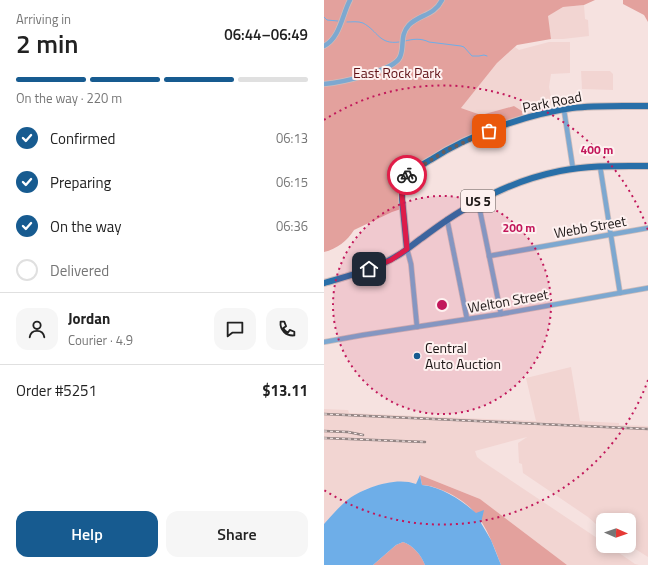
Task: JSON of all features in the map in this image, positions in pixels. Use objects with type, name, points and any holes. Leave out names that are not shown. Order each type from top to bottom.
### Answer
[{"type":"main road","name":"Park Road","points":[[407,249],[401,181],[403,178],[441,154],[473,138],[520,120],[580,108],[648,106]]},
{"type":"main road","name":"US 5","points":[[324,283],[376,267],[391,260],[447,220],[478,201],[533,179],[573,169],[600,166],[648,166]]},
{"type":"street","points":[[324,46],[331,41],[336,34],[350,0]]},
{"type":"street","points":[[324,84],[347,80],[395,64],[401,56],[402,38],[407,28],[413,22],[434,11],[442,0]]},
{"type":"street","points":[[564,110],[573,169]]},
{"type":"street","points":[[600,166],[620,293]]},
{"type":"street","points":[[478,201],[501,314]]},
{"type":"street","points":[[447,220],[467,319]]},
{"type":"street","name":"Webb Street","points":[[489,256],[648,228]]},
{"type":"street","points":[[407,249],[411,264],[417,327]]},
{"type":"street","name":"Welton Street","points":[[324,342],[501,314],[648,288]]},
{"type":"shaded area","points":[[584,5],[585,19],[588,20],[589,36],[551,39],[547,16],[563,7]]},
{"type":"shaded area","points":[[549,42],[570,42],[570,73],[551,74],[549,87],[552,102],[522,111],[514,106],[481,115],[461,108],[497,63],[515,47],[519,50]]},
{"type":"shaded area","points":[[581,71],[610,71],[613,74],[613,90],[582,89]]},
{"type":"shaded area","points":[[571,367],[580,421],[648,426],[648,557],[636,549],[636,513],[596,513],[596,524],[523,473],[522,464],[519,463],[518,443],[527,437],[475,451],[477,457],[596,537],[596,553],[619,553],[635,564],[639,565],[567,565],[480,499],[420,475],[416,485],[397,482],[366,489],[346,501],[324,524],[324,409],[348,410],[349,413],[536,421],[526,378]]},
{"type":"green space","name":"East Rock Park","points":[[324,0],[595,0],[584,5],[563,7],[548,16],[551,39],[517,45],[497,63],[461,108],[481,115],[514,106],[522,111],[523,118],[481,132],[410,170],[397,182],[401,209],[354,230],[341,244],[324,252]]},
{"type":"green space","points":[[623,0],[648,0],[648,22],[644,15],[623,4]]},
{"type":"green space","points":[[420,475],[480,499],[567,565],[501,565],[486,531],[475,513],[458,498],[451,494],[436,488],[422,485]]},
{"type":"green space","points":[[403,542],[410,545],[416,551],[425,565],[373,565],[396,545]]},
{"type":"water","points":[[420,475],[422,485],[444,491],[464,503],[476,513],[484,510],[481,523],[491,540],[501,565],[425,565],[416,551],[410,545],[403,542],[396,545],[373,565],[324,565],[324,524],[346,501],[370,488],[389,482],[399,481],[416,484]]},
{"type":"waterway","points":[[324,17],[327,20],[338,21]]},
{"type":"waterway","points":[[347,22],[363,23],[379,37],[387,41],[399,42]]},
{"type":"waterway","points":[[405,41],[420,39],[429,42],[461,46],[464,47],[472,56],[487,56]]},
{"type":"railway","points":[[324,414],[648,429]]},
{"type":"railway","points":[[324,431],[348,432],[363,435]]},
{"type":"railway","points":[[324,438],[425,442]]},
{"type":"way so far","points":[[407,175],[447,150],[489,131]]},
{"type":"place","name":"Central Auto Auction","points":[[417,356]]},
{"type":"route","points":[[369,269],[391,260],[407,249],[401,186],[403,178],[407,175]]}]
